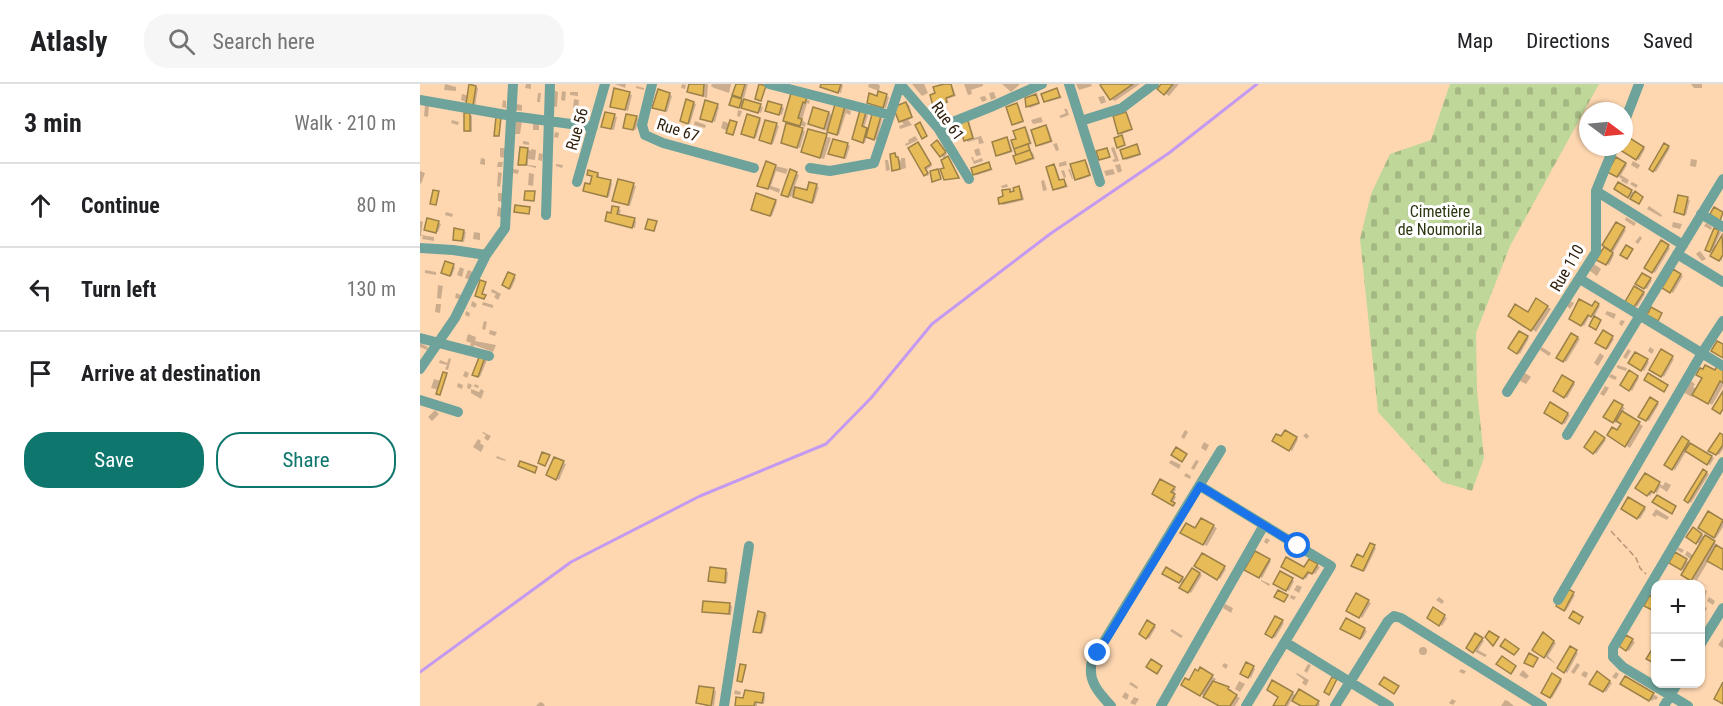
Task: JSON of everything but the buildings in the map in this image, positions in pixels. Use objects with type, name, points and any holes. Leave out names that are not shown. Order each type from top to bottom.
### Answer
[{"type":"street","points":[[420,369],[455,318],[486,255],[505,228],[513,84]]},
{"type":"street","points":[[546,215],[550,84]]},
{"type":"street","name":"Rue 56","points":[[577,182],[605,84]]},
{"type":"street","name":"Rue 67","points":[[652,84],[642,125],[645,135],[663,143],[754,168]]},
{"type":"street","points":[[769,84],[890,115]]},
{"type":"street","points":[[810,168],[830,171],[874,163],[900,84]]},
{"type":"street","name":"Rue 61","points":[[900,84],[938,128],[969,179]]},
{"type":"street","points":[[938,128],[1042,84]]},
{"type":"street","points":[[1069,84],[1100,183]]},
{"type":"street","points":[[1081,121],[1122,108],[1154,84]]},
{"type":"street","points":[[1632,102],[1639,84]]},
{"type":"street","points":[[420,100],[593,127]]},
{"type":"street","name":"Rue 110","points":[[1507,392],[1596,252],[1596,191],[1610,156]]},
{"type":"street","points":[[1567,435],[1723,178]]},
{"type":"street","points":[[1596,191],[1723,282]]},
{"type":"street","points":[[1701,214],[1723,227]]},
{"type":"street","points":[[420,248],[486,255]]},
{"type":"street","points":[[1580,279],[1723,366]]},
{"type":"street","points":[[1558,600],[1602,522],[1723,321]]},
{"type":"street","points":[[420,338],[489,356]]},
{"type":"street","points":[[420,400],[458,412]]},
{"type":"street","points":[[1111,706],[1096,690],[1089,671],[1092,661],[1221,450]]},
{"type":"street","points":[[1654,580],[1723,462]]},
{"type":"street","points":[[1200,486],[1331,566],[1246,706]]},
{"type":"street","points":[[1161,706],[1264,525]]},
{"type":"street","points":[[724,706],[749,546]]},
{"type":"street","points":[[1651,584],[1613,648],[1613,657],[1623,667],[1688,706]]},
{"type":"street","points":[[1705,638],[1723,608]]},
{"type":"street","points":[[1335,706],[1388,621],[1394,616],[1401,618],[1542,706]]},
{"type":"street","points":[[1285,642],[1389,706]]},
{"type":"street","points":[[1664,706],[1674,688]]},
{"type":"path","points":[[1602,522],[1636,558],[1640,568],[1652,580]]},
{"type":"green space","name":"Cimetière de Noumorila","points":[[1450,84],[1599,84],[1589,102],[1579,102],[1579,120],[1510,246],[1476,333],[1477,390],[1484,458],[1472,491],[1442,482],[1378,412],[1360,239],[1371,194],[1390,154],[1431,140]]},
{"type":"waterway","points":[[420,672],[571,562],[700,496],[826,444],[871,398],[932,324],[1050,234],[1169,153],[1257,84]]},
{"type":"route","points":[[1098,653],[1200,486],[1298,546]]}]
